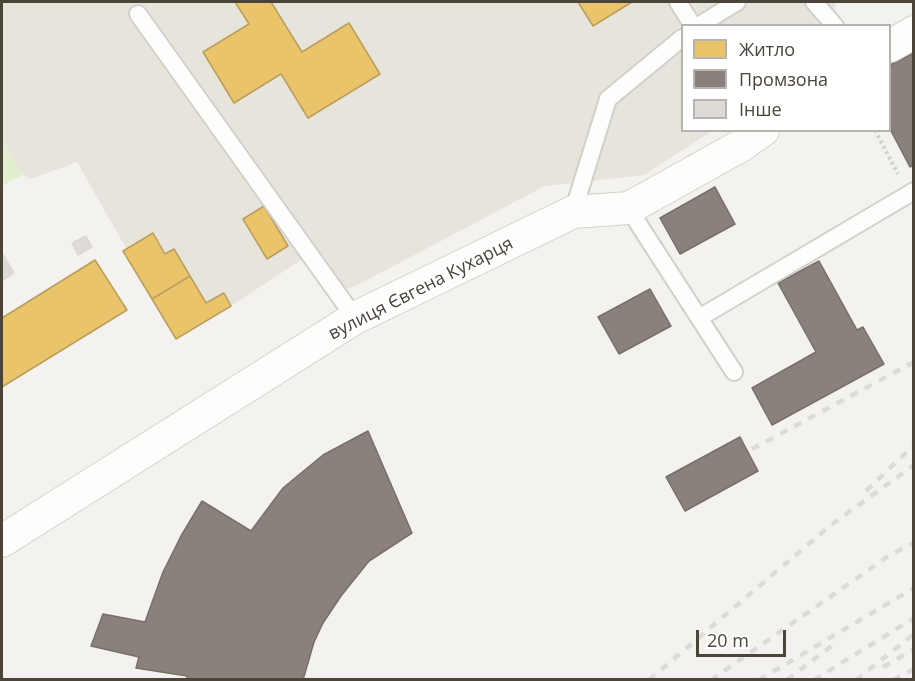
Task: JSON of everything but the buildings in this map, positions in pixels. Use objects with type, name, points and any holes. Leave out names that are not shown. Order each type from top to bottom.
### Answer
[{"type":"street","points":[[891,45],[914,32]]},
{"type":"street","name":"вулиця Євгена Кухарця","points":[[2,541],[355,318],[573,212],[629,208],[742,145],[760,132]]},
{"type":"lane","points":[[678,2],[692,24]]},
{"type":"lane","points":[[701,24],[736,2]]},
{"type":"lane","points":[[814,2],[833,24]]},
{"type":"lane","points":[[138,14],[355,318]]},
{"type":"lane","points":[[573,212],[608,99],[681,39]]},
{"type":"lane","points":[[699,318],[911,192]]},
{"type":"lane","points":[[629,208],[734,372]]},
{"type":"path","points":[[876,132],[911,192]]},
{"type":"shaded area","points":[[2,2],[836,2],[833,24],[681,24],[681,132],[710,132],[644,175],[545,186],[338,294],[310,254],[176,339],[123,251],[126,248],[77,162],[31,179],[23,175],[2,139]]},
{"type":"green space","points":[[2,139],[23,175],[2,186]]},
{"type":"railway","points":[[752,449],[914,362]]},
{"type":"railway","points":[[866,491],[914,445]]},
{"type":"railway","points":[[649,680],[831,525],[914,465]]},
{"type":"railway","points":[[711,680],[890,555],[914,543]]},
{"type":"railway","points":[[759,680],[914,588]]},
{"type":"railway","points":[[814,680],[914,618]]},
{"type":"railway","points":[[856,680],[914,634]]},
{"type":"railway","points":[[787,680],[838,641]]},
{"type":"railway","points":[[883,667],[914,649]]},
{"type":"railway","points":[[893,680],[914,669]]}]
